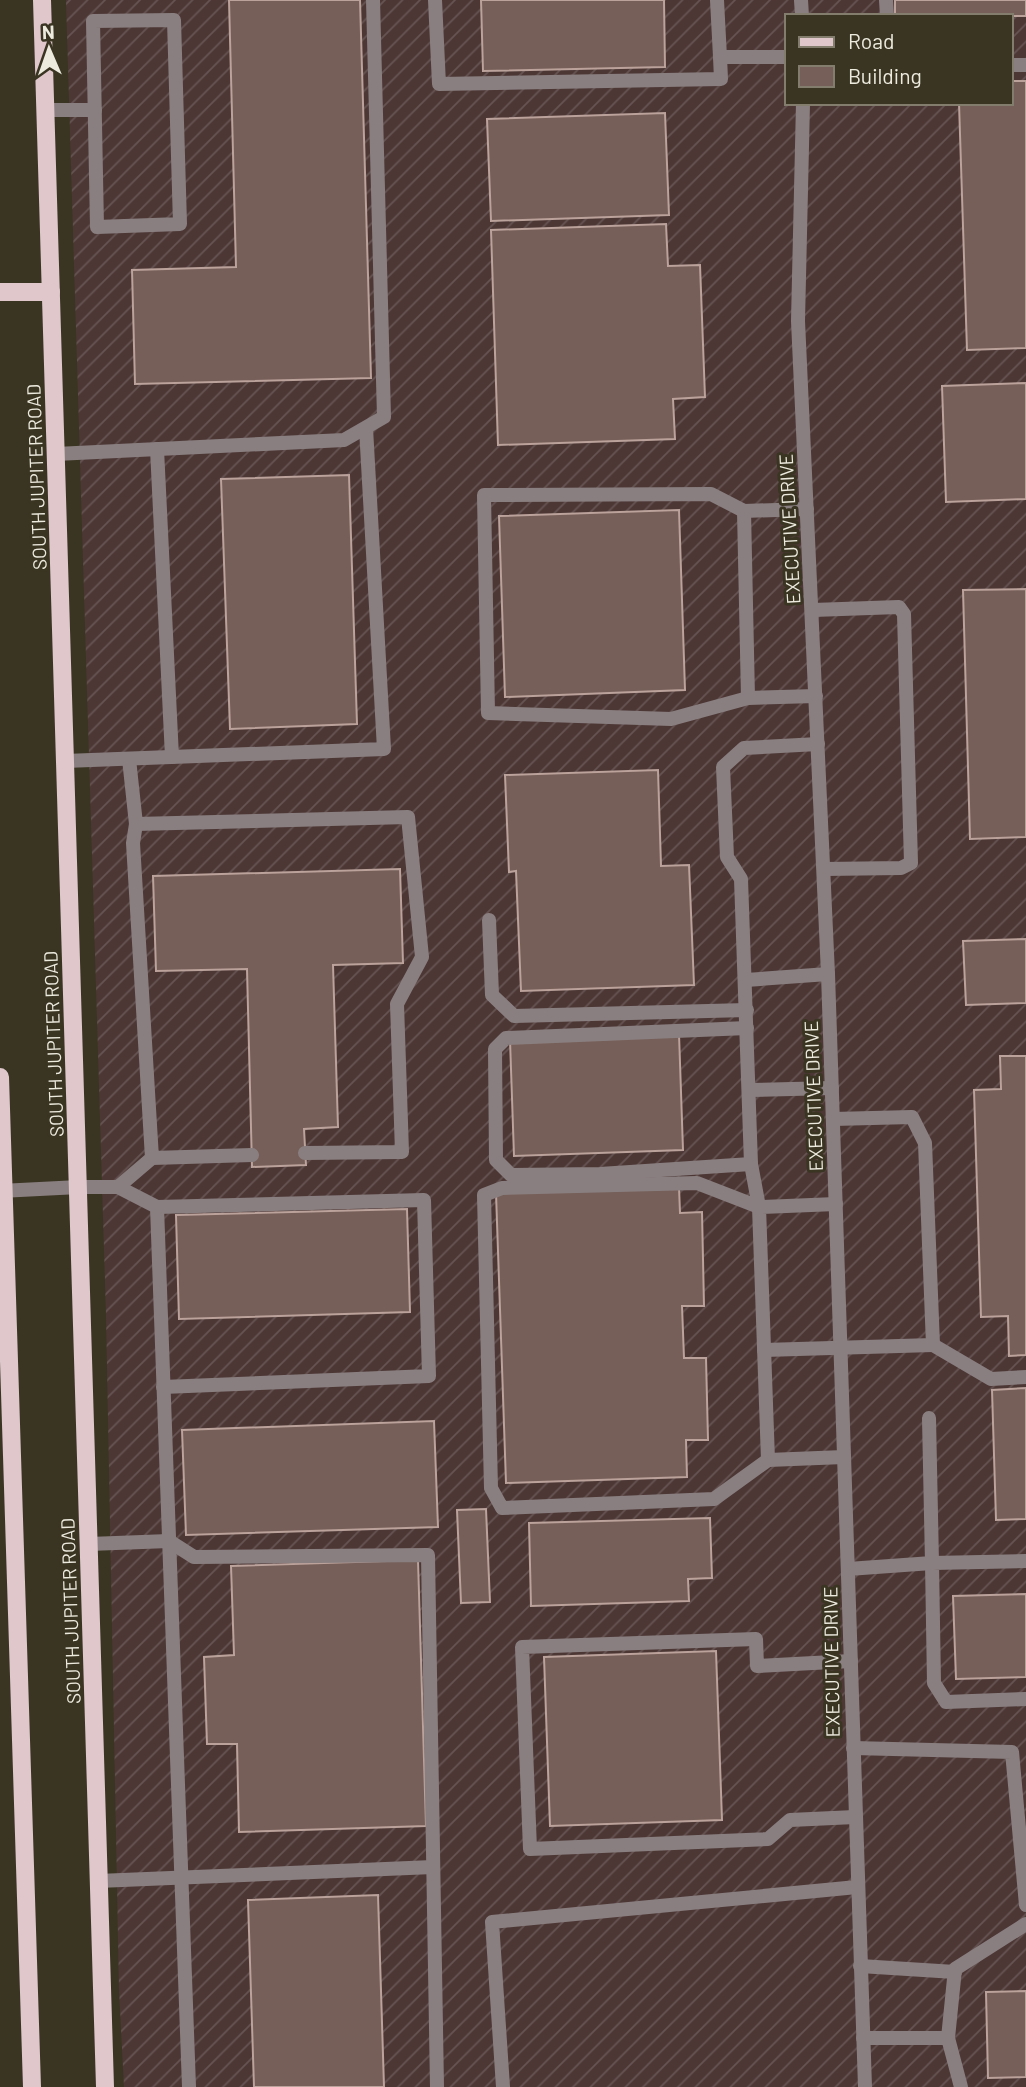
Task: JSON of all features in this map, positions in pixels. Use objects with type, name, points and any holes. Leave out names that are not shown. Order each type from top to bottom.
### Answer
[{"type":"main road","name":"SOUTH JUPITER ROAD","points":[[42,0],[105,2087]]},
{"type":"main road","points":[[0,292],[51,292]]},
{"type":"main road","points":[[0,1077],[32,2087]]},
{"type":"street","points":[[56,454],[344,440],[384,416],[373,0]]},
{"type":"street","points":[[435,0],[439,84],[721,79],[717,0]]},
{"type":"street","points":[[174,20],[180,224],[97,227],[95,110],[93,21],[174,20]]},
{"type":"street","points":[[720,57],[785,57]]},
{"type":"street","name":"EXECUTIVE DRIVE","points":[[803,105],[798,321],[828,974],[865,2087]]},
{"type":"street","points":[[45,110],[95,110]]},
{"type":"street","points":[[65,761],[384,749],[366,428]]},
{"type":"street","points":[[157,449],[172,757]]},
{"type":"street","points":[[807,509],[744,511],[711,494],[484,495],[488,713],[671,719],[748,698],[816,696]]},
{"type":"street","points":[[744,511],[748,698]]},
{"type":"street","points":[[813,610],[900,607],[904,614],[911,863],[901,868],[824,869]]},
{"type":"street","points":[[768,1460],[759,1207],[751,1164],[741,879],[727,858],[723,767],[744,748],[818,744]]},
{"type":"street","points":[[129,759],[136,824],[133,843],[152,1158]]},
{"type":"street","points":[[136,824],[408,817],[422,957],[397,1004],[402,1152],[305,1153]]},
{"type":"street","points":[[489,920],[492,995],[514,1016],[747,1010]]},
{"type":"street","points":[[746,980],[828,974]]},
{"type":"street","points":[[747,1028],[506,1038],[495,1049],[496,1160],[511,1175],[600,1174],[751,1164]]},
{"type":"street","points":[[749,1090],[832,1088]]},
{"type":"street","points":[[833,1119],[912,1117],[925,1143],[933,1345]]},
{"type":"street","points":[[118,1187],[152,1158],[252,1155]]},
{"type":"street","points":[[836,1204],[759,1207],[696,1183],[502,1188],[484,1195],[491,1488],[502,1508],[714,1499],[768,1460],[844,1457]]},
{"type":"street","points":[[2,1191],[118,1187],[157,1207],[424,1200],[429,1376],[163,1387]]},
{"type":"street","points":[[157,1207],[189,2087]]},
{"type":"street","points":[[764,1350],[933,1345],[991,1379],[1026,1377]]},
{"type":"street","points":[[929,1418],[934,1683],[946,1702],[1026,1699]]},
{"type":"street","points":[[89,1544],[169,1541],[194,1558],[428,1555],[437,2087]]},
{"type":"street","points":[[848,1569],[932,1563],[1026,1561]]},
{"type":"street","points":[[851,1661],[757,1666],[757,1639],[522,1647],[530,1849],[768,1839],[790,1820],[855,1818]]},
{"type":"street","points":[[853,1748],[1012,1752],[1026,1905]]},
{"type":"street","points":[[98,1881],[433,1867]]},
{"type":"street","points":[[503,2087],[492,1922],[857,1887]]},
{"type":"street","points":[[860,1966],[955,1972],[1026,1924]]},
{"type":"street","points":[[955,1972],[948,2038],[961,2087]]},
{"type":"street","points":[[863,2038],[948,2038]]},
{"type":"shaded area","points":[[66,0],[1026,0],[1026,2087],[124,2087],[119,1989],[106,1314]]},
{"type":"building","points":[[229,0],[360,0],[371,378],[135,384],[132,270],[236,267]]},
{"type":"building","points":[[481,0],[664,0],[665,67],[483,71]]},
{"type":"building","points":[[895,0],[1026,0],[1026,16],[895,14]]},
{"type":"building","points":[[1012,81],[1026,81],[1026,348],[967,350],[959,105],[1012,105]]},
{"type":"building","points":[[665,113],[669,215],[491,221],[487,119]]},
{"type":"building","points":[[666,224],[668,266],[700,265],[705,397],[673,399],[675,439],[498,445],[491,230]]},
{"type":"building","points":[[1026,383],[1026,499],[946,502],[942,386]]},
{"type":"building","points":[[349,475],[357,724],[230,729],[221,479]]},
{"type":"building","points":[[679,510],[685,690],[505,697],[499,516]]},
{"type":"building","points":[[1026,589],[1026,837],[970,839],[963,590]]},
{"type":"building","points":[[658,770],[661,866],[689,865],[694,985],[521,991],[516,871],[509,872],[505,775]]},
{"type":"building","points":[[400,869],[403,963],[333,965],[338,1127],[304,1129],[306,1165],[252,1167],[247,969],[156,971],[153,876]]},
{"type":"building","points":[[1026,939],[1026,1003],[966,1005],[963,941]]},
{"type":"building","points":[[679,1034],[683,1150],[514,1156],[510,1040]]},
{"type":"building","points":[[1000,1056],[1026,1056],[1026,1355],[1009,1356],[1008,1316],[981,1317],[974,1090],[1001,1089]]},
{"type":"building","points":[[679,1187],[680,1213],[702,1212],[704,1306],[682,1306],[684,1358],[706,1358],[708,1440],[686,1440],[687,1477],[506,1483],[496,1193]]},
{"type":"building","points":[[407,1209],[410,1312],[179,1319],[176,1215]]},
{"type":"building","points":[[1026,1388],[1026,1519],[996,1520],[992,1390]]},
{"type":"building","points":[[434,1421],[438,1527],[186,1535],[182,1430]]},
{"type":"building","points":[[486,1509],[490,1602],[461,1603],[457,1510]]},
{"type":"building","points":[[710,1518],[712,1578],[688,1579],[689,1601],[531,1606],[529,1523]]},
{"type":"building","points":[[418,1560],[426,1826],[239,1832],[237,1744],[207,1744],[204,1657],[234,1655],[231,1566]]},
{"type":"building","points":[[1026,1594],[1026,1677],[956,1679],[953,1596]]},
{"type":"building","points":[[716,1651],[722,1820],[550,1826],[544,1657]]},
{"type":"building","points":[[378,1895],[384,2087],[254,2087],[248,1900]]},
{"type":"building","points":[[1026,1991],[1026,2077],[988,2078],[986,1992]]}]
